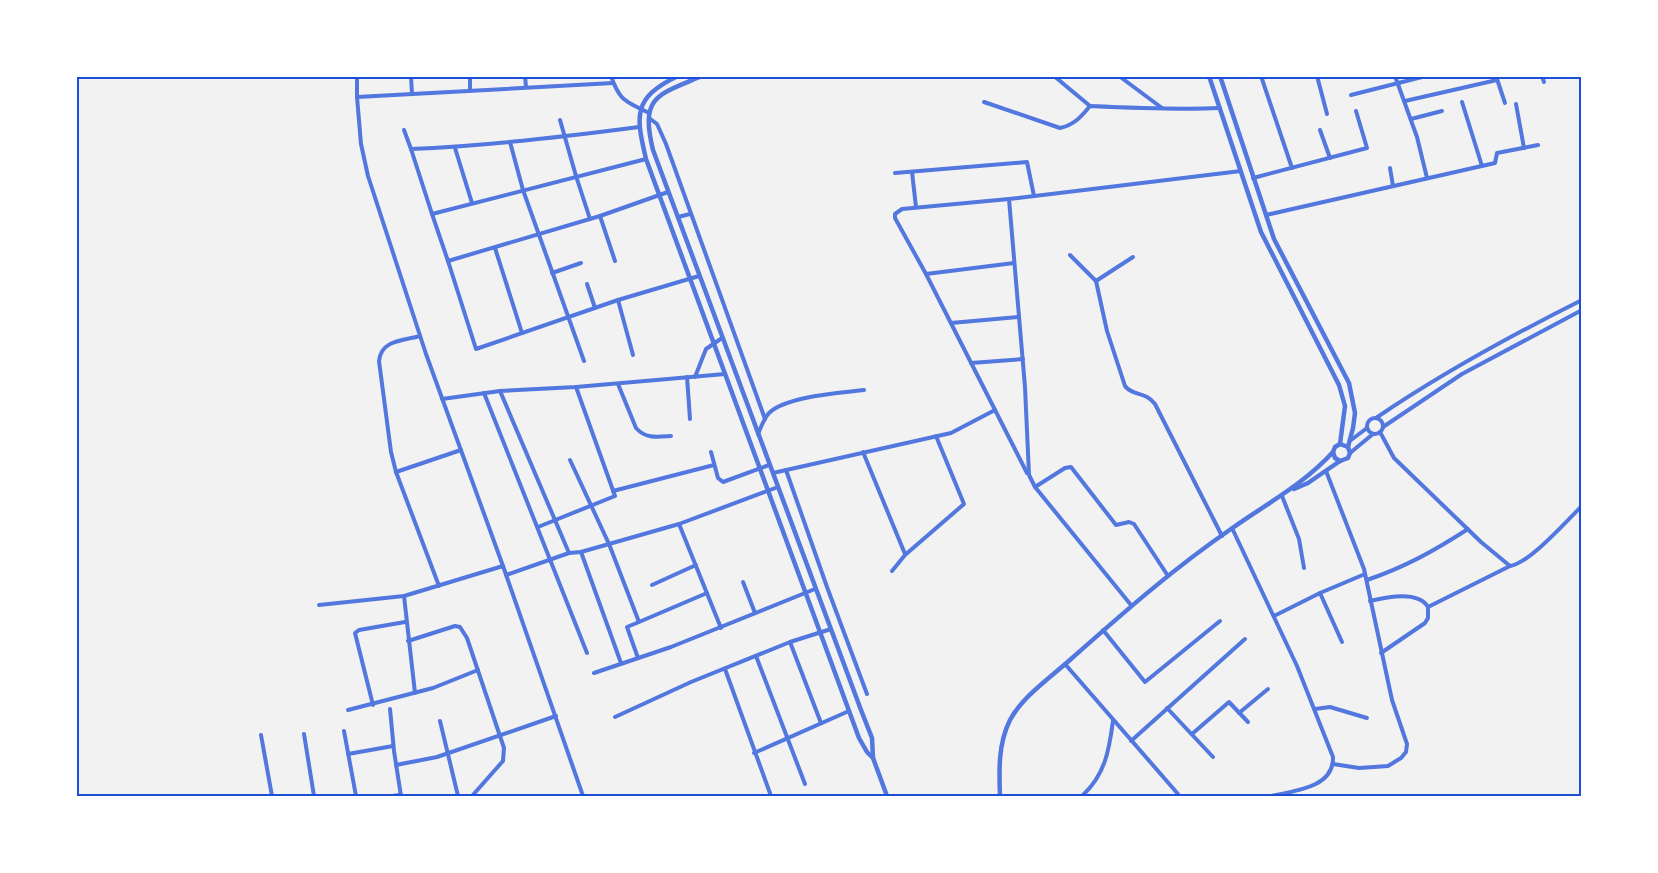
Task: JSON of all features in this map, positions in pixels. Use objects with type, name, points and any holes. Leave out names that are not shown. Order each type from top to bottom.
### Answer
[{"type":"street","points":[[357,76],[361,144],[368,176],[420,336],[583,796]]},
{"type":"street","points":[[411,76],[412,94]]},
{"type":"street","points":[[470,76],[470,90]]},
{"type":"street","points":[[525,76],[526,87]]},
{"type":"street","points":[[611,76],[616,93],[649,115],[662,133],[765,419]]},
{"type":"street","points":[[678,76],[654,90],[640,109],[639,127],[646,159],[859,738],[873,758],[887,796]]},
{"type":"street","points":[[702,76],[662,94],[651,105],[649,115],[653,150],[872,738],[873,758]]},
{"type":"street","points":[[1054,76],[1090,106],[1184,110],[1220,108]]},
{"type":"street","points":[[1119,76],[1162,108]]},
{"type":"street","points":[[1000,796],[1002,742],[1010,720],[1017,709],[1037,688],[1131,605],[1232,528],[1282,496],[1340,444],[1344,406],[1339,385],[1261,232],[1209,76]]},
{"type":"street","points":[[1220,76],[1274,239],[1349,383],[1355,413],[1346,460],[1335,458],[1333,452]]},
{"type":"street","points":[[1261,76],[1292,168]]},
{"type":"street","points":[[1317,76],[1327,114]]},
{"type":"street","points":[[1395,76],[1411,119],[1427,178]]},
{"type":"street","points":[[1351,95],[1426,76]]},
{"type":"street","points":[[1405,101],[1496,78],[1505,103]]},
{"type":"street","points":[[357,97],[613,83]]},
{"type":"street","points":[[984,102],[1060,128],[1069,126],[1080,118],[1090,106]]},
{"type":"street","points":[[1462,102],[1482,166]]},
{"type":"street","points":[[1516,104],[1524,148]]},
{"type":"street","points":[[1252,178],[1367,148],[1356,111]]},
{"type":"street","points":[[1411,119],[1442,111]]},
{"type":"street","points":[[560,120],[590,219]]},
{"type":"street","points":[[411,149],[455,148],[639,127]]},
{"type":"street","points":[[404,130],[476,349],[618,300],[699,276]]},
{"type":"street","points":[[1320,130],[1330,158]]},
{"type":"street","points":[[510,142],[523,190],[584,361]]},
{"type":"street","points":[[1265,215],[1495,163],[1497,153],[1538,145]]},
{"type":"street","points":[[455,148],[472,203]]},
{"type":"street","points":[[432,214],[646,159]]},
{"type":"street","points":[[895,173],[1027,162],[1034,196]]},
{"type":"street","points":[[1390,168],[1393,186]]},
{"type":"street","points":[[1131,605],[1035,487],[927,274],[896,218],[898,210],[1241,171]]},
{"type":"street","points":[[912,172],[916,207]]},
{"type":"street","points":[[448,261],[600,216],[668,192]]},
{"type":"street","points":[[1009,199],[1023,359],[1029,475]]},
{"type":"street","points":[[678,218],[690,214]]},
{"type":"street","points":[[600,216],[615,261]]},
{"type":"street","points":[[495,248],[522,333]]},
{"type":"street","points":[[1070,255],[1096,281],[1107,331],[1125,386],[1131,392],[1145,394],[1155,404],[1222,536]]},
{"type":"street","points":[[1096,281],[1132,257]]},
{"type":"street","points":[[552,273],[581,263]]},
{"type":"street","points":[[927,274],[1014,263]]},
{"type":"street","points":[[587,284],[595,308]]},
{"type":"street","points":[[618,300],[633,355]]},
{"type":"street","points":[[1351,440],[1367,428],[1370,419],[1376,418],[1450,369],[1581,300]]},
{"type":"street","points":[[1349,450],[1380,432],[1383,427],[1462,375],[1581,310]]},
{"type":"street","points":[[951,323],[1019,317]]},
{"type":"street","points":[[420,336],[386,345],[380,352],[379,361],[391,452],[396,472],[439,586]]},
{"type":"street","points":[[695,377],[704,353],[722,338]]},
{"type":"street","points":[[971,363],[1023,359]]},
{"type":"street","points":[[442,399],[500,391],[618,384],[725,374]]},
{"type":"street","points":[[687,377],[690,419]]},
{"type":"street","points":[[618,384],[640,433],[650,437],[671,436]]},
{"type":"street","points":[[538,527],[615,496],[576,387]]},
{"type":"street","points":[[758,434],[765,419],[775,408],[801,399],[864,390]]},
{"type":"street","points":[[500,391],[569,553]]},
{"type":"street","points":[[484,393],[587,653]]},
{"type":"street","points":[[773,473],[951,433],[995,410]]},
{"type":"street","points":[[1376,418],[1381,421],[1383,427]]},
{"type":"street","points":[[1367,428],[1374,434]]},
{"type":"street","points":[[1380,432],[1394,458],[1510,566]]},
{"type":"street","points":[[892,571],[905,555],[964,504],[936,436]]},
{"type":"street","points":[[1340,444],[1349,450]]},
{"type":"street","points":[[396,472],[461,450]]},
{"type":"street","points":[[711,452],[718,478],[723,482],[769,465]]},
{"type":"street","points":[[863,452],[905,555]]},
{"type":"street","points":[[570,460],[609,544],[639,622]]},
{"type":"street","points":[[1288,491],[1308,483],[1340,460]]},
{"type":"street","points":[[613,491],[714,465]]},
{"type":"street","points":[[1035,487],[1065,468],[1071,467],[1116,525],[1129,522],[1134,524],[1168,576]]},
{"type":"street","points":[[786,470],[867,694]]},
{"type":"street","points":[[1326,471],[1367,580],[1392,700],[1407,744],[1406,752],[1401,758],[1388,766],[1359,768],[1334,764]]},
{"type":"street","points":[[506,575],[569,553],[581,552],[679,525],[778,487]]},
{"type":"street","points":[[1282,496],[1299,539],[1304,568]]},
{"type":"street","points":[[1428,607],[1528,558],[1581,506]]},
{"type":"street","points":[[679,525],[721,628]]},
{"type":"street","points":[[1232,528],[1315,709],[1329,744],[1334,764],[1330,772],[1318,783],[1271,796]]},
{"type":"street","points":[[1367,580],[1392,572],[1427,556],[1468,529]]},
{"type":"street","points":[[581,552],[621,663]]},
{"type":"street","points":[[652,585],[696,565]]},
{"type":"street","points":[[320,605],[404,596],[503,566]]},
{"type":"street","points":[[1274,616],[1365,574]]},
{"type":"street","points":[[743,582],[755,613]]},
{"type":"street","points":[[594,673],[827,587]]},
{"type":"street","points":[[638,658],[627,627],[707,592]]},
{"type":"street","points":[[1320,593],[1342,642]]},
{"type":"street","points":[[404,596],[405,622],[415,693]]},
{"type":"street","points":[[1370,601],[1391,597],[1418,598],[1428,607],[1428,618],[1425,623],[1381,653]]},
{"type":"street","points":[[1103,630],[1145,682],[1220,621]]},
{"type":"street","points":[[373,705],[355,633],[359,630],[405,622]]},
{"type":"street","points":[[408,641],[449,627],[460,627],[467,638],[504,748],[503,761],[472,796]]},
{"type":"street","points":[[615,717],[790,642],[831,629]]},
{"type":"street","points":[[1131,741],[1245,639]]},
{"type":"street","points":[[790,642],[821,723]]},
{"type":"street","points":[[756,656],[805,784]]},
{"type":"street","points":[[1065,664],[1178,794]]},
{"type":"street","points":[[725,669],[771,796]]},
{"type":"street","points":[[348,711],[415,693],[478,670]]},
{"type":"street","points":[[1239,713],[1268,688]]},
{"type":"street","points":[[1192,734],[1229,702],[1248,722]]},
{"type":"street","points":[[1315,709],[1330,707],[1367,718]]},
{"type":"street","points":[[1167,708],[1213,757]]},
{"type":"street","points":[[390,709],[401,796],[392,796]]},
{"type":"street","points":[[754,753],[849,711]]},
{"type":"street","points":[[396,765],[447,754],[556,716]]},
{"type":"street","points":[[440,721],[458,796]]},
{"type":"street","points":[[1082,796],[1104,767],[1113,721]]},
{"type":"street","points":[[344,731],[356,796]]},
{"type":"street","points":[[304,734],[314,796]]},
{"type":"street","points":[[261,735],[272,796]]},
{"type":"street","points":[[348,754],[393,746]]}]
